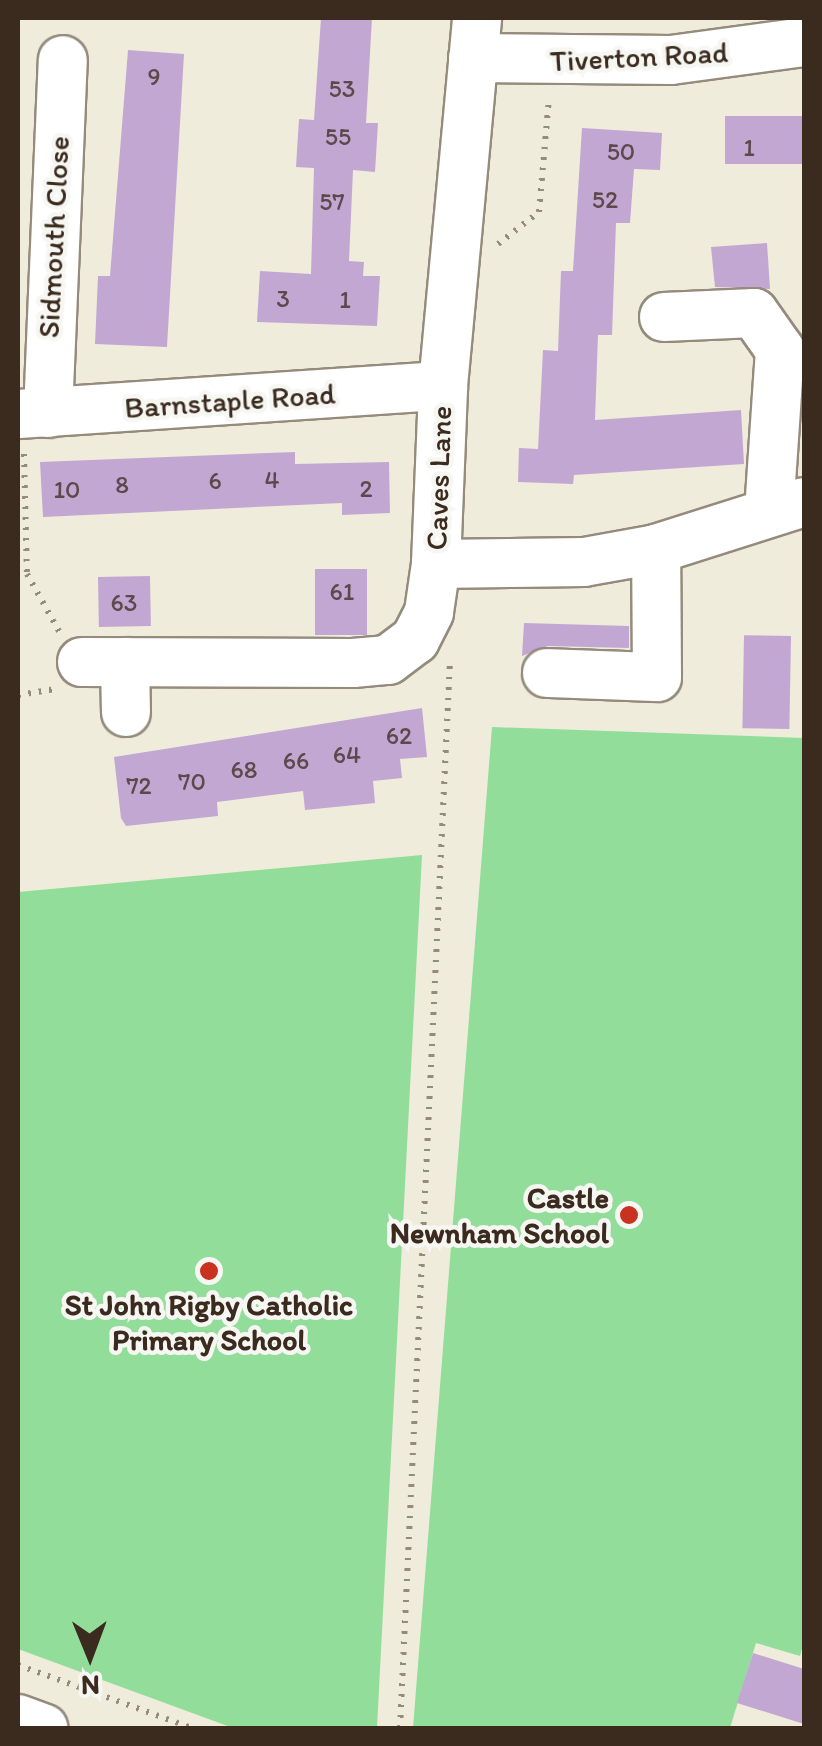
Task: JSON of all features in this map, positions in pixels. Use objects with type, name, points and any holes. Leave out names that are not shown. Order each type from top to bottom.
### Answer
[{"type":"street","name":"Tiverton Road","points":[[475,38],[552,63],[671,60],[804,42]]},
{"type":"street","name":"Caves Lane","points":[[104,662],[388,660],[416,640],[429,612],[436,564],[443,386],[475,38]]},
{"type":"street","name":"Sidmouth Close","points":[[29,414],[63,60]]},
{"type":"street","points":[[436,564],[584,562],[656,549],[787,507],[780,350],[754,313],[664,317]]},
{"type":"street","name":"Barnstaple Road","points":[[29,414],[443,386]]},
{"type":"street","points":[[547,673],[657,677],[656,549]]},
{"type":"street","points":[[104,662],[126,712]]},
{"type":"street","points":[[18,1720],[42,1728]]},
{"type":"path","points":[[487,253],[540,212],[552,63]]},
{"type":"path","points":[[18,695],[76,686],[104,662],[45,614],[26,574],[29,414]]},
{"type":"path","points":[[400,1728],[450,643]]},
{"type":"path","points":[[18,1665],[192,1728]]},
{"type":"green space","name":"Castle Newnham School","points":[[492,727],[804,738],[804,1641],[800,1656],[756,1643],[730,1728],[413,1728]]},
{"type":"green space","name":"St John Rigby Catholic Primary School","points":[[422,855],[377,1728],[233,1728],[18,1649],[18,892]]},
{"type":"building","points":[[321,18],[372,18],[366,123],[378,123],[375,172],[353,170],[349,261],[364,262],[363,276],[380,276],[377,326],[257,322],[260,271],[311,274],[314,168],[296,167],[299,119],[314,120]]},
{"type":"building","points":[[128,50],[184,54],[167,347],[95,344],[98,276],[110,276]]},
{"type":"building","points":[[725,116],[804,116],[804,164],[725,164]]},
{"type":"building","points":[[582,128],[662,133],[660,170],[634,169],[630,223],[616,223],[612,335],[598,335],[595,420],[741,410],[744,464],[574,475],[573,484],[518,482],[519,448],[538,449],[543,350],[558,351],[561,271],[573,271]]},
{"type":"building","points":[[767,243],[770,289],[715,287],[711,247]]},
{"type":"building","points":[[295,452],[295,464],[389,462],[390,513],[342,515],[342,503],[43,517],[40,462]]},
{"type":"building","points":[[315,569],[367,569],[367,635],[315,635]]},
{"type":"building","points":[[150,576],[151,626],[99,627],[98,577]]},
{"type":"building","points":[[524,623],[629,626],[629,648],[548,646],[522,656]]},
{"type":"building","points":[[744,635],[791,636],[789,729],[742,728]]},
{"type":"building","points":[[422,708],[427,757],[400,759],[402,778],[373,781],[375,803],[305,810],[303,791],[217,802],[218,816],[126,826],[121,818],[114,757]]},
{"type":"building","points":[[753,1653],[804,1669],[804,1724],[737,1703]]},
{"type":"place","name":"Castle Newnham School","points":[[629,1215]]},
{"type":"place","name":"St John Rigby Catholic Primary School","points":[[209,1271]]}]
